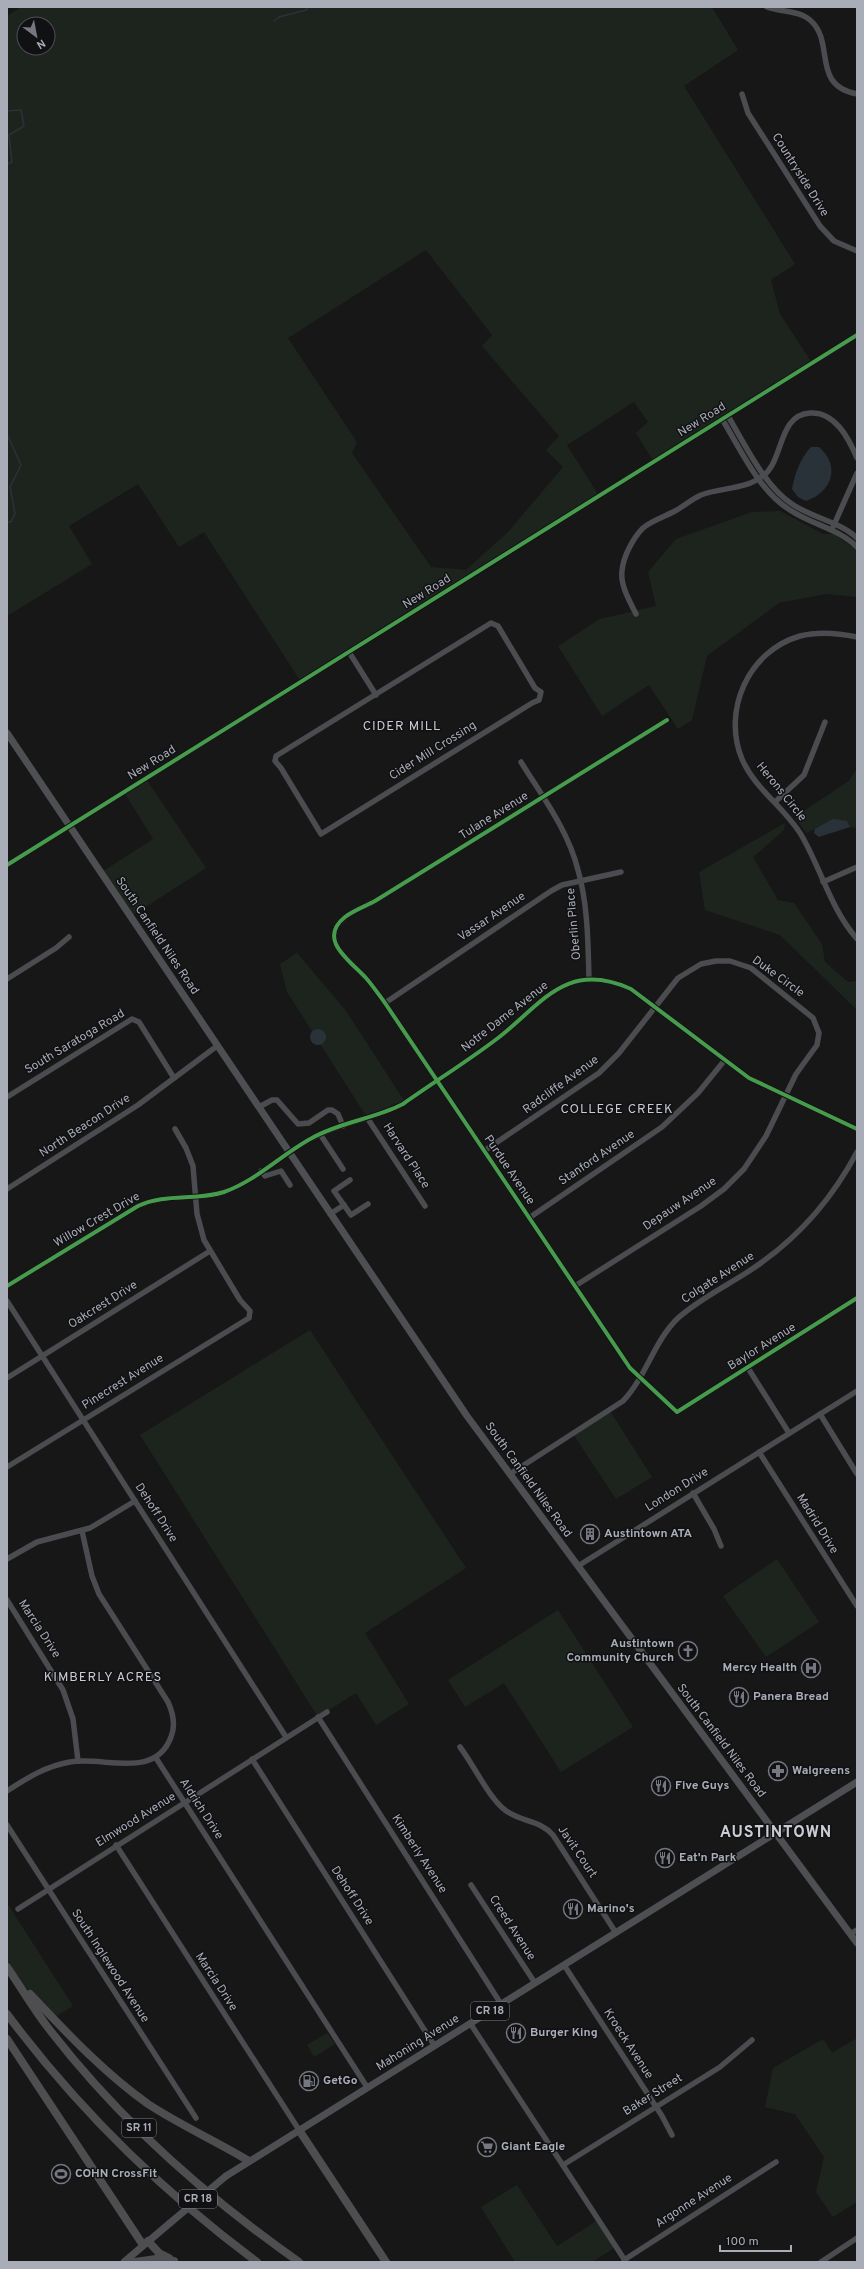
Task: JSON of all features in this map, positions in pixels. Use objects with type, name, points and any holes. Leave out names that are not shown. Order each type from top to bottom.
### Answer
[{"type":"highway","name":"SR 11","points":[[7,1968],[63,2045],[143,2133],[210,2194],[299,2262]]},
{"type":"highway","points":[[14,1978],[84,2050],[134,2093],[165,2114],[249,2161]]},
{"type":"highway","name":"SR 11","points":[[7,2014],[79,2100],[136,2159],[196,2214],[257,2262]]},
{"type":"highway","points":[[7,2039],[145,2243],[159,2253],[175,2261]]},
{"type":"highway","points":[[298,2130],[386,2262]]},
{"type":"highway","points":[[135,2262],[156,2259],[175,2261]]},
{"type":"main road","name":"South Canfield Niles Road","points":[[7,733],[446,1386],[855,1940]]},
{"type":"main road","name":"Mahoning Avenue","points":[[124,2262],[226,2176],[857,1782]]},
{"type":"street","points":[[766,7],[800,14],[810,20],[819,33],[832,81],[840,89],[857,94]]},
{"type":"street","name":"Countryside Drive","points":[[742,94],[748,112],[822,230],[834,241],[857,251]]},
{"type":"street","name":"New Road","points":[[7,865],[857,335]]},
{"type":"street","points":[[636,614],[626,593],[622,571],[631,545],[644,528],[700,495],[745,486],[762,476],[773,464],[781,441],[792,421],[809,413],[824,414],[837,424],[852,447],[857,458]]},
{"type":"street","points":[[728,416],[762,476]]},
{"type":"street","points":[[722,419],[762,476],[776,491],[791,504],[857,538]]},
{"type":"street","points":[[833,526],[857,473]]},
{"type":"street","points":[[833,526],[857,547]]},
{"type":"street","name":"Cider Mill Crossing","points":[[491,623],[498,626],[541,694],[539,700],[321,834],[275,758],[278,754],[286,751],[376,695],[491,623]]},
{"type":"street","name":"Herons Circle","points":[[857,637],[820,633],[791,639],[774,649],[758,662],[742,688],[735,715],[738,747],[747,767],[803,838],[834,905],[857,939]]},
{"type":"street","points":[[349,652],[376,695]]},
{"type":"street","name":"Tulane Avenue","points":[[336,932],[340,922],[350,914],[375,901],[667,720]]},
{"type":"street","points":[[775,802],[804,775],[825,722]]},
{"type":"street","name":"Oberlin Place","points":[[521,762],[543,797],[571,848],[581,881],[586,911],[589,979]]},
{"type":"street","points":[[823,882],[857,867]]},
{"type":"street","name":"Vassar Avenue","points":[[385,1003],[551,891],[581,881],[621,872]]},
{"type":"street","name":"Purdue Avenue","points":[[336,932],[336,941],[339,951],[367,979],[385,1003],[630,1368],[677,1412]]},
{"type":"street","points":[[7,979],[56,948],[69,937]]},
{"type":"street","name":"Duke Circle","points":[[655,1007],[678,978],[701,964],[716,961],[730,961],[751,968],[810,1014],[818,1027],[817,1045],[801,1065],[786,1096]]},
{"type":"street","name":"Notre Dame Avenue","points":[[289,1152],[320,1134],[368,1119],[403,1104],[498,1038],[549,993],[570,983],[589,979],[622,985],[638,993],[724,1061],[749,1078],[857,1129]]},
{"type":"street","name":"Radcliffe Avenue","points":[[484,1151],[599,1073],[618,1053],[655,1007]]},
{"type":"street","name":"South Saratoga Road","points":[[7,1097],[129,1020],[134,1019],[139,1022],[174,1078]]},
{"type":"street","name":"North Beacon Drive","points":[[7,1189],[109,1125],[217,1046]]},
{"type":"street","name":"Stanford Avenue","points":[[529,1218],[662,1127],[698,1093],[724,1061]]},
{"type":"street","name":"Depauw Avenue","points":[[575,1286],[701,1206],[724,1189],[757,1151],[786,1096]]},
{"type":"street","points":[[259,1108],[272,1100],[277,1100],[298,1124],[309,1123],[328,1110],[332,1110],[338,1114],[343,1126]]},
{"type":"street","name":"Harvard Place","points":[[368,1119],[425,1206]]},
{"type":"street","points":[[175,1129],[191,1160],[199,1226],[210,1251]]},
{"type":"street","points":[[320,1134],[343,1169]]},
{"type":"street","name":"Willow Crest Drive","points":[[7,1286],[138,1206],[160,1199],[212,1194],[230,1190],[289,1152]]},
{"type":"street","name":"Colgate Avenue","points":[[510,1474],[616,1407],[630,1394],[663,1337],[683,1314],[770,1257],[808,1224],[834,1192],[857,1152]]},
{"type":"street","points":[[261,1171],[265,1176],[281,1171],[290,1186]]},
{"type":"street","points":[[350,1180],[334,1191],[351,1215],[368,1204]]},
{"type":"street","points":[[330,1214],[344,1205]]},
{"type":"street","name":"Pinecrest Avenue","points":[[7,1467],[236,1325],[245,1322],[250,1317],[250,1311],[240,1300],[210,1251]]},
{"type":"street","name":"Oakcrest Drive","points":[[7,1378],[210,1251]]},
{"type":"street","name":"Baylor Avenue","points":[[677,1412],[857,1298]]},
{"type":"street","name":"Dehoff Drive","points":[[7,1300],[286,1737]]},
{"type":"street","points":[[748,1368],[789,1433]]},
{"type":"street","name":"London Drive","points":[[578,1566],[857,1391]]},
{"type":"street","points":[[820,1414],[857,1474]]},
{"type":"street","name":"Madrid Drive","points":[[759,1452],[857,1606]]},
{"type":"street","points":[[693,1493],[714,1528],[721,1546]]},
{"type":"street","points":[[7,1559],[37,1542],[82,1531],[96,1525],[135,1501]]},
{"type":"street","points":[[7,1791],[41,1771],[59,1764],[78,1761],[135,1764],[156,1758],[165,1748],[172,1733],[174,1721],[172,1710],[99,1594],[92,1576],[82,1531]]},
{"type":"street","name":"Marcia Drive","points":[[7,1600],[63,1690],[73,1719],[78,1761]]},
{"type":"street","name":"Elmwood Avenue","points":[[18,1909],[327,1712]]},
{"type":"street","name":"Kimberly Avenue","points":[[318,1717],[502,2004]]},
{"type":"street","name":"Javit Court","points":[[460,1747],[503,1809],[516,1817],[540,1824],[553,1835],[616,1933]]},
{"type":"street","name":"Aldrich Drive","points":[[156,1758],[367,2087]]},
{"type":"street","name":"Dehoff Drive","points":[[252,1759],[434,2045]]},
{"type":"street","name":"South Inglewood Avenue","points":[[7,1825],[196,2118]]},
{"type":"street","name":"Marcia Drive","points":[[116,1846],[298,2130]]},
{"type":"street","name":"Creed Avenue","points":[[472,1885],[536,1983]]},
{"type":"street","points":[[855,1940],[857,1930]]},
{"type":"street","name":"Kroeck Avenue","points":[[564,1965],[656,2107],[672,2135]]},
{"type":"street","points":[[470,2023],[625,2261]]},
{"type":"street","name":"Baker Street","points":[[563,2165],[720,2067],[752,2040]]},
{"type":"street","name":"Argonne Avenue","points":[[625,2261],[776,2162]]},
{"type":"street","points":[[821,2262],[857,2238]]},
{"type":"shaded area","points":[[21,7],[712,7],[738,50],[684,86],[795,264],[771,280],[780,314],[812,363],[654,462],[636,433],[648,422],[634,402],[567,445],[599,496],[301,682],[204,532],[179,547],[138,484],[69,526],[92,564],[7,616],[7,16]],"holes":[[[426,250],[492,335],[482,346],[559,436],[546,450],[563,467],[509,531],[466,570],[431,567],[352,453],[357,442],[288,338]]]},
{"type":"shaded area","points":[[811,447],[819,447],[826,454],[830,462],[831,470],[827,485],[815,497],[806,501],[798,497],[792,489],[798,466]]},
{"type":"shaded area","points":[[780,511],[823,534],[834,534],[851,546],[857,534],[857,597],[826,594],[779,603],[707,656],[692,720],[678,729],[649,685],[602,716],[558,646],[600,619],[656,606],[648,572],[676,539],[752,512]]},
{"type":"shaded area","points":[[857,768],[857,828],[850,827],[847,821],[815,829],[806,833],[795,817],[849,781]]},
{"type":"shaded area","points":[[146,779],[206,868],[130,917],[100,873],[153,839],[124,792]]},
{"type":"shaded area","points":[[833,819],[847,821],[850,827],[819,837],[814,833],[815,829]]},
{"type":"shaded area","points":[[785,823],[784,830],[753,857],[778,900],[794,903],[822,944],[825,962],[848,982],[857,981],[857,1010],[780,935],[705,910],[699,872]]},
{"type":"shaded area","points":[[297,953],[346,1011],[405,1102],[368,1119],[287,992],[280,964]]},
{"type":"shaded area","points":[[318,1029],[325,1034],[326,1037],[321,1044],[318,1045],[311,1040],[310,1037],[315,1030]]},
{"type":"shaded area","points":[[310,1330],[466,1568],[365,1633],[409,1704],[376,1725],[356,1693],[318,1717],[140,1435]]},
{"type":"shaded area","points":[[610,1411],[652,1477],[616,1499],[573,1434]]},
{"type":"shaded area","points":[[777,1559],[819,1622],[766,1657],[723,1596]]},
{"type":"shaded area","points":[[558,1610],[633,1727],[561,1772],[504,1683],[465,1707],[448,1680]]},
{"type":"shaded area","points":[[7,1903],[73,2006],[53,2018],[7,1967]]},
{"type":"shaded area","points":[[327,2033],[335,2044],[314,2057],[307,2045]]},
{"type":"shaded area","points":[[857,2038],[857,2202],[833,2217],[816,2192],[824,2157],[795,2114],[765,2107],[773,2068],[823,2039],[832,2053]]},
{"type":"shaded area","points":[[517,2185],[557,2246],[598,2220],[616,2247],[592,2262],[515,2262],[481,2207]]},
{"type":"waterway","points":[[274,21],[279,17],[306,10],[308,7]]},
{"type":"waterway","points":[[7,111],[21,110],[24,126],[9,135],[12,162],[7,164]]},
{"type":"waterway","points":[[7,434],[21,465],[10,487],[15,514],[11,522],[7,522]]},
{"type":"cycle path","points":[[7,865],[857,335]]},
{"type":"cycle path","points":[[667,720],[375,901],[345,917],[337,926],[334,934],[335,942],[339,950],[374,987],[630,1368],[677,1412],[857,1298]]},
{"type":"cycle path","points":[[7,1286],[138,1206],[148,1202],[170,1198],[213,1195],[224,1192],[247,1181],[312,1138],[334,1128],[403,1104],[498,1038],[543,999],[572,983],[589,980],[608,981],[631,989],[749,1078],[857,1129]]},
{"type":"place","name":"Austintown ATA","points":[[590,1534]]},
{"type":"place","name":"Austintown Community Church","points":[[688,1651]]},
{"type":"place","name":"Mercy Health","points":[[811,1668]]},
{"type":"place","name":"Panera Bread","points":[[739,1697]]},
{"type":"place","name":"Walgreens","points":[[778,1771]]},
{"type":"place","name":"Five Guys","points":[[661,1786]]},
{"type":"place","name":"Eat'n Park","points":[[665,1858]]},
{"type":"place","name":"Marino's","points":[[573,1909]]},
{"type":"place","name":"Burger King","points":[[516,2033]]},
{"type":"place","name":"GetGo","points":[[309,2081]]},
{"type":"place","name":"Giant Eagle","points":[[487,2147]]},
{"type":"place","name":"COHN CrossFit","points":[[61,2174]]},
{"type":"district","name":"CIDER MILL","points":[[402,727]]},
{"type":"district","name":"COLLEGE CREEK","points":[[617,1110]]},
{"type":"district","name":"KIMBERLY ACRES","points":[[103,1678]]},
{"type":"district","name":"AUSTINTOWN","points":[[776,1833]]}]
